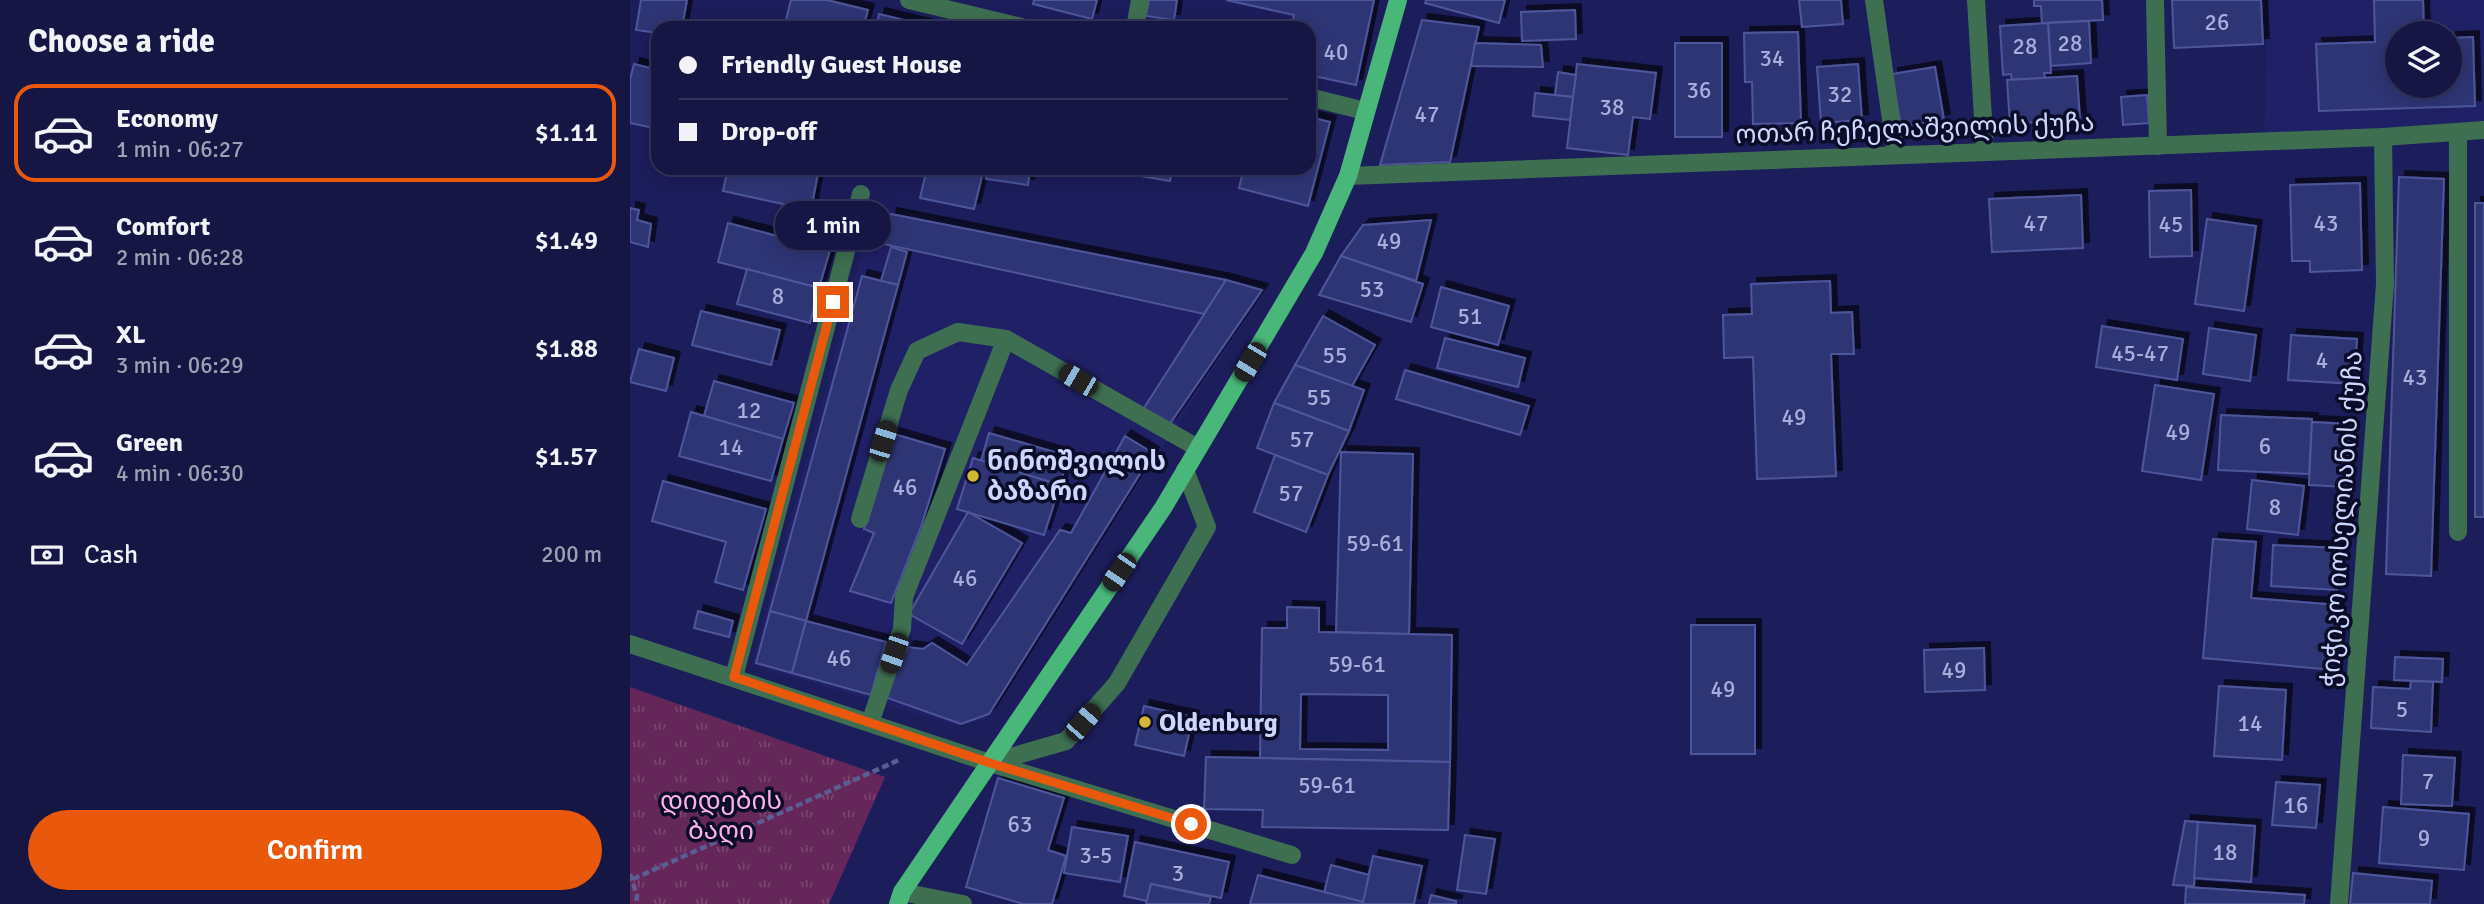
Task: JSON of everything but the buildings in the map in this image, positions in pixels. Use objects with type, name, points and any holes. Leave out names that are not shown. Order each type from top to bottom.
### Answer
[{"type":"main road","points":[[900,898],[1185,470],[1314,253],[1348,176],[1398,0]]},
{"type":"street","points":[[909,0],[996,21]]},
{"type":"street","points":[[1136,21],[1140,0]]},
{"type":"street","points":[[1874,0],[1896,155]]},
{"type":"street","points":[[1976,0],[1985,152]]},
{"type":"street","points":[[2155,0],[2158,146]]},
{"type":"street","points":[[1316,99],[1365,111]]},
{"type":"street","name":"ოთარ ჩეჩელაშვილის ქუჩა","points":[[1348,176],[2383,137],[2484,130]]},
{"type":"street","points":[[2458,132],[2458,532]]},
{"type":"street","name":"ჭიჭიკო იოსელიანის ქუჩა","points":[[2339,904],[2385,284],[2383,137]]},
{"type":"street","points":[[734,677],[861,194]]},
{"type":"street","points":[[860,519],[899,390],[917,351],[958,332],[1006,339],[1198,448]]},
{"type":"street","points":[[870,723],[902,629],[904,597],[1006,339]]},
{"type":"street","points":[[990,763],[1066,741],[1117,683],[1207,527],[1185,470]]},
{"type":"street","points":[[630,644],[990,763],[1292,855]]},
{"type":"street","points":[[900,898],[963,904]]},
{"type":"path","points":[[636,904],[632,877],[903,758],[939,746]]},
{"type":"shaded area","points":[[2268,0],[2484,0],[2484,130],[2264,142]]},
{"type":"shaded area","name":"ნინოშვილის ბაზარი","points":[[874,205],[1267,287],[985,720],[958,726],[752,665]]},
{"type":"green space","name":"დიდების ბაღი","points":[[630,687],[885,777],[829,904],[630,904]]},
{"type":"place","name":"ნინოშვილის ბაზარი","points":[[973,476]]},
{"type":"place","name":"Oldenburg","points":[[1145,722]]},
{"type":"route","points":[[833,302],[734,677],[990,763],[1191,824]]}]
